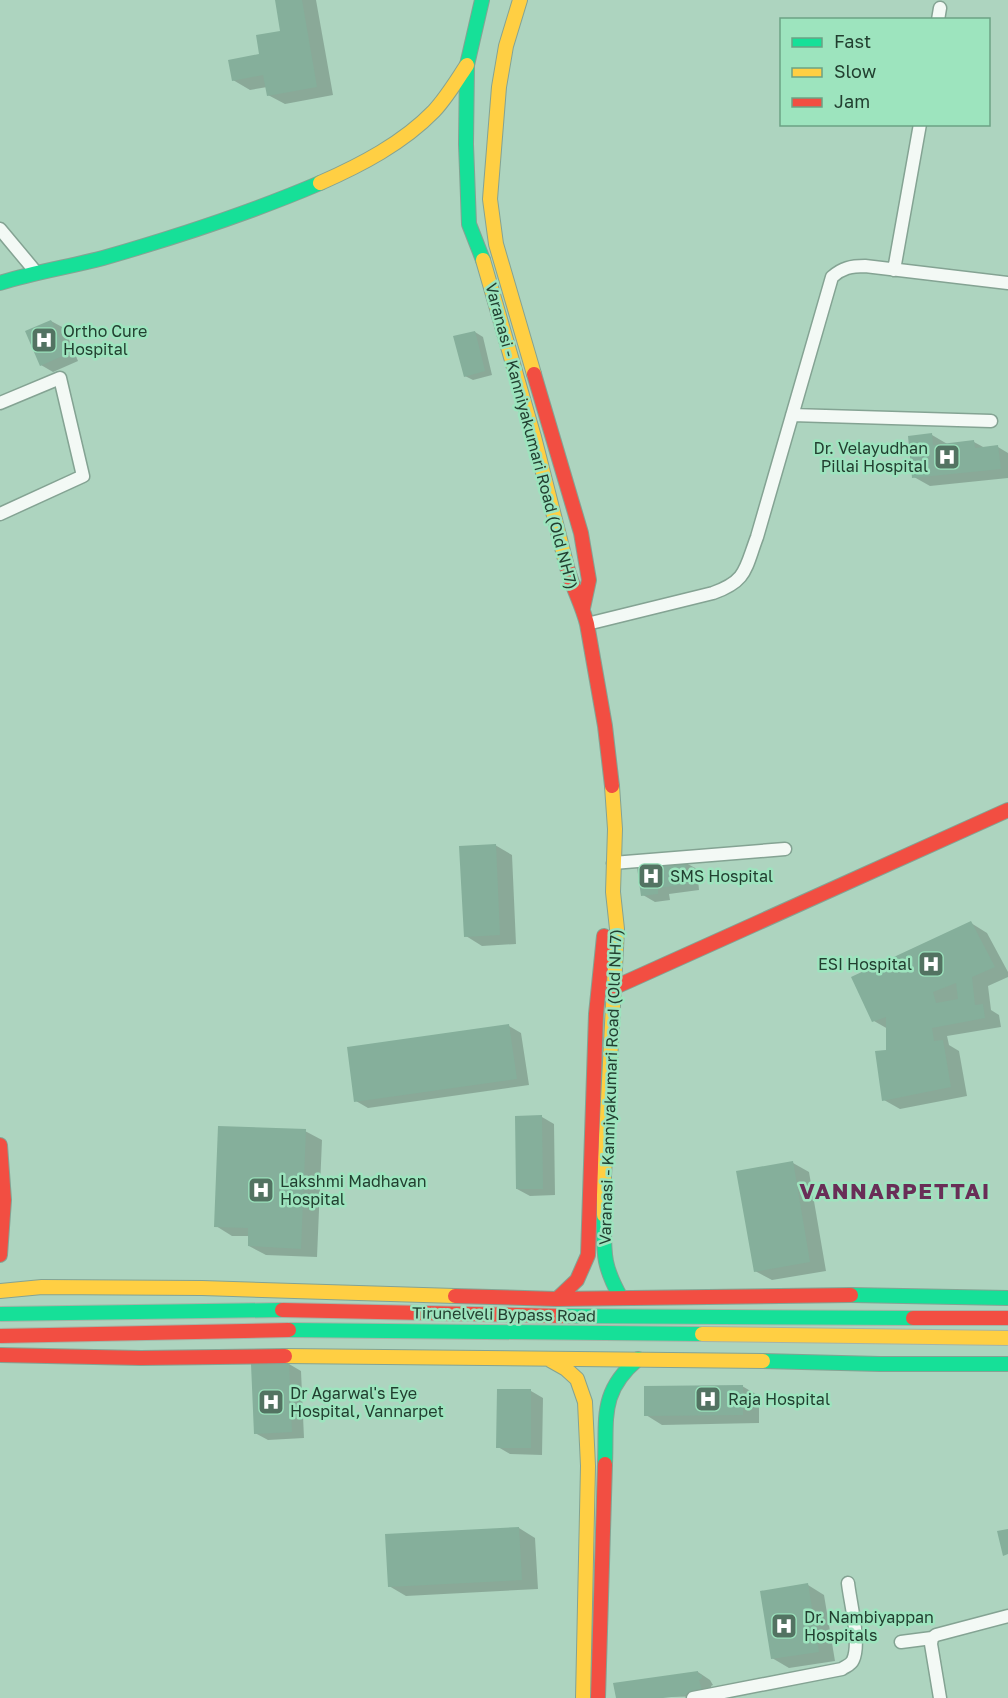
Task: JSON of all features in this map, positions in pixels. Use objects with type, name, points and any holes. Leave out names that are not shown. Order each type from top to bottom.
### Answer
[{"type":"main road","name":"Varanasi - Kanniyakumari Road (Old NH7)","points":[[483,0],[467,65],[466,144],[469,224],[488,274],[520,387],[571,585],[587,624],[608,742],[615,828],[612,909],[617,929],[604,1176],[604,1257],[609,1275],[621,1298]]},
{"type":"main road","name":"Varanasi - Kanniyakumari Road (Old NH7)","points":[[520,0],[506,46],[499,87],[490,199],[496,244],[581,533],[590,580],[582,608]]},
{"type":"main road","points":[[0,283],[35,271],[77,264],[139,248],[254,209],[329,180],[364,163],[414,128],[434,111],[467,65]]},
{"type":"main road","points":[[613,988],[1008,810]]},
{"type":"main road","name":"Varanasi - Kanniyakumari Road (Old NH7)","points":[[557,1299],[575,1286],[583,1273],[588,1255],[596,1014],[605,927],[612,909]]},
{"type":"main road","points":[[0,1145],[4,1205],[0,1256]]},
{"type":"main road","points":[[0,1291],[42,1287],[202,1288],[557,1299],[725,1296],[1008,1298]]},
{"type":"main road","points":[[723,1360],[736,1356],[742,1350],[744,1329],[744,1308],[738,1301],[725,1296]]},
{"type":"main road","points":[[486,1297],[463,1309],[462,1340],[474,1352],[490,1358]]},
{"type":"main road","name":"Tirunelveli Bypass Road","points":[[0,1314],[318,1310],[588,1317],[1008,1318]]},
{"type":"main road","name":"Tirunelveli Bypass Road","points":[[0,1336],[315,1330],[1008,1338]]},
{"type":"main road","points":[[0,1355],[1008,1364]]},
{"type":"main road","points":[[549,1359],[577,1379],[585,1402],[588,1488],[583,1698]]},
{"type":"main road","points":[[598,1698],[607,1402],[612,1386],[622,1372],[638,1359]]},
{"type":"street","points":[[894,270],[920,126]]},
{"type":"street","points":[[0,229],[35,271]]},
{"type":"street","points":[[587,624],[713,593],[731,587],[742,577],[757,537],[832,277],[840,270],[852,266],[1008,283]]},
{"type":"street","points":[[0,403],[60,378],[83,476],[0,514]]},
{"type":"street","points":[[792,415],[991,421]]},
{"type":"street","points":[[613,863],[785,849]]},
{"type":"street","points":[[693,1698],[842,1669],[850,1664],[854,1658],[855,1644],[848,1583]]},
{"type":"street","points":[[901,1642],[932,1638],[1008,1616]]},
{"type":"street","points":[[932,1638],[940,1698]]},
{"type":"building","points":[[275,0],[302,0],[317,87],[267,96],[263,75],[232,81],[228,60],[259,54],[256,35],[280,31]]},
{"type":"building","points":[[51,320],[67,354],[40,366],[25,331]]},
{"type":"building","points":[[475,331],[485,371],[464,377],[453,336]]},
{"type":"building","points":[[932,433],[933,445],[974,440],[975,448],[998,445],[1001,469],[912,478],[908,436]]},
{"type":"building","points":[[496,844],[500,935],[464,937],[459,846]]},
{"type":"building","points":[[685,861],[688,884],[658,888],[658,894],[641,896],[637,867]]},
{"type":"building","points":[[971,921],[995,967],[972,977],[975,1005],[983,1004],[985,1018],[932,1028],[934,1041],[943,1040],[951,1087],[882,1101],[875,1051],[886,1050],[886,1017],[872,1022],[851,977]],"holes":[[[956,983],[958,999],[936,1003],[933,992]]]},
{"type":"building","points":[[509,1024],[517,1079],[354,1102],[347,1047]]},
{"type":"building","points":[[542,1115],[543,1189],[516,1189],[515,1116]]},
{"type":"building","points":[[218,1126],[306,1129],[301,1249],[248,1246],[248,1228],[214,1227]]},
{"type":"building","points":[[793,1161],[810,1262],[754,1272],[736,1171]]},
{"type":"building","points":[[289,1362],[292,1432],[254,1434],[251,1364]]},
{"type":"building","points":[[743,1385],[743,1415],[644,1416],[644,1386]]},
{"type":"building","points":[[497,1389],[531,1389],[531,1448],[496,1448]]},
{"type":"building","points":[[519,1527],[522,1580],[388,1587],[385,1534]]},
{"type":"building","points":[[1008,1529],[1008,1554],[1003,1556],[997,1531]]},
{"type":"building","points":[[808,1583],[819,1652],[771,1659],[760,1591]]},
{"type":"building","points":[[698,1671],[698,1674],[702,1675],[699,1680],[702,1690],[688,1695],[663,1698],[616,1698],[613,1683]]},
{"type":"traffic: fast","points":[[482,0],[467,65],[466,144],[469,224],[483,260]]},
{"type":"traffic: fast","points":[[0,283],[158,242],[320,183]]},
{"type":"traffic: fast","points":[[604,1215],[605,1258],[610,1276],[621,1298]]},
{"type":"traffic: fast","points":[[851,1295],[1008,1298]]},
{"type":"traffic: fast","points":[[0,1314],[282,1310]]},
{"type":"traffic: fast","points":[[564,1316],[913,1318]]},
{"type":"traffic: fast","points":[[289,1330],[702,1334]]},
{"type":"traffic: fast","points":[[605,1464],[606,1419],[611,1395],[625,1371],[638,1359]]},
{"type":"traffic: fast","points":[[763,1361],[1008,1364]]},
{"type":"traffic: slow","points":[[520,0],[506,46],[499,87],[490,199],[496,244],[534,374]]},
{"type":"traffic: slow","points":[[320,183],[366,161],[422,123],[439,106],[467,65]]},
{"type":"traffic: slow","points":[[483,260],[534,437],[567,567]]},
{"type":"traffic: slow","points":[[604,1215],[617,929],[613,892],[615,829],[612,786]]},
{"type":"traffic: slow","points":[[0,1291],[42,1287],[202,1288],[455,1296]]},
{"type":"traffic: slow","points":[[702,1334],[1008,1338]]},
{"type":"traffic: slow","points":[[285,1356],[763,1361]]},
{"type":"traffic: slow","points":[[550,1360],[566,1369],[577,1379],[585,1402],[588,1466],[583,1698]]},
{"type":"traffic: jam","points":[[534,374],[581,533],[589,580],[583,608]]},
{"type":"traffic: jam","points":[[567,567],[587,624],[605,726],[612,786]]},
{"type":"traffic: jam","points":[[613,988],[1008,810]]},
{"type":"traffic: jam","points":[[557,1299],[577,1280],[588,1255],[596,1014],[604,936]]},
{"type":"traffic: jam","points":[[0,1145],[4,1200],[0,1255]]},
{"type":"traffic: jam","points":[[455,1296],[557,1299],[851,1295]]},
{"type":"traffic: jam","points":[[282,1310],[564,1316]]},
{"type":"traffic: jam","points":[[913,1318],[1008,1318]]},
{"type":"traffic: jam","points":[[0,1336],[289,1330]]},
{"type":"traffic: jam","points":[[0,1355],[141,1358],[285,1356]]},
{"type":"traffic: jam","points":[[598,1698],[605,1464]]},
{"type":"place","name":"Ortho Cure Hospital","points":[[44,340]]},
{"type":"place","name":"Dr. Velayudhan Pillai Hospital","points":[[947,457]]},
{"type":"place","name":"SMS Hospital","points":[[651,876]]},
{"type":"place","name":"ESI Hospital","points":[[931,964]]},
{"type":"place","name":"Lakshmi Madhavan Hospital","points":[[261,1190]]},
{"type":"place","name":"Raja Hospital","points":[[708,1399]]},
{"type":"place","name":"Dr Agarwal's Eye Hospital, Vannarpet","points":[[271,1402]]},
{"type":"place","name":"Dr. Nambiyappan Hospitals","points":[[784,1626]]},
{"type":"district","name":"VANNARPETTAI","points":[[895,1190]]}]
